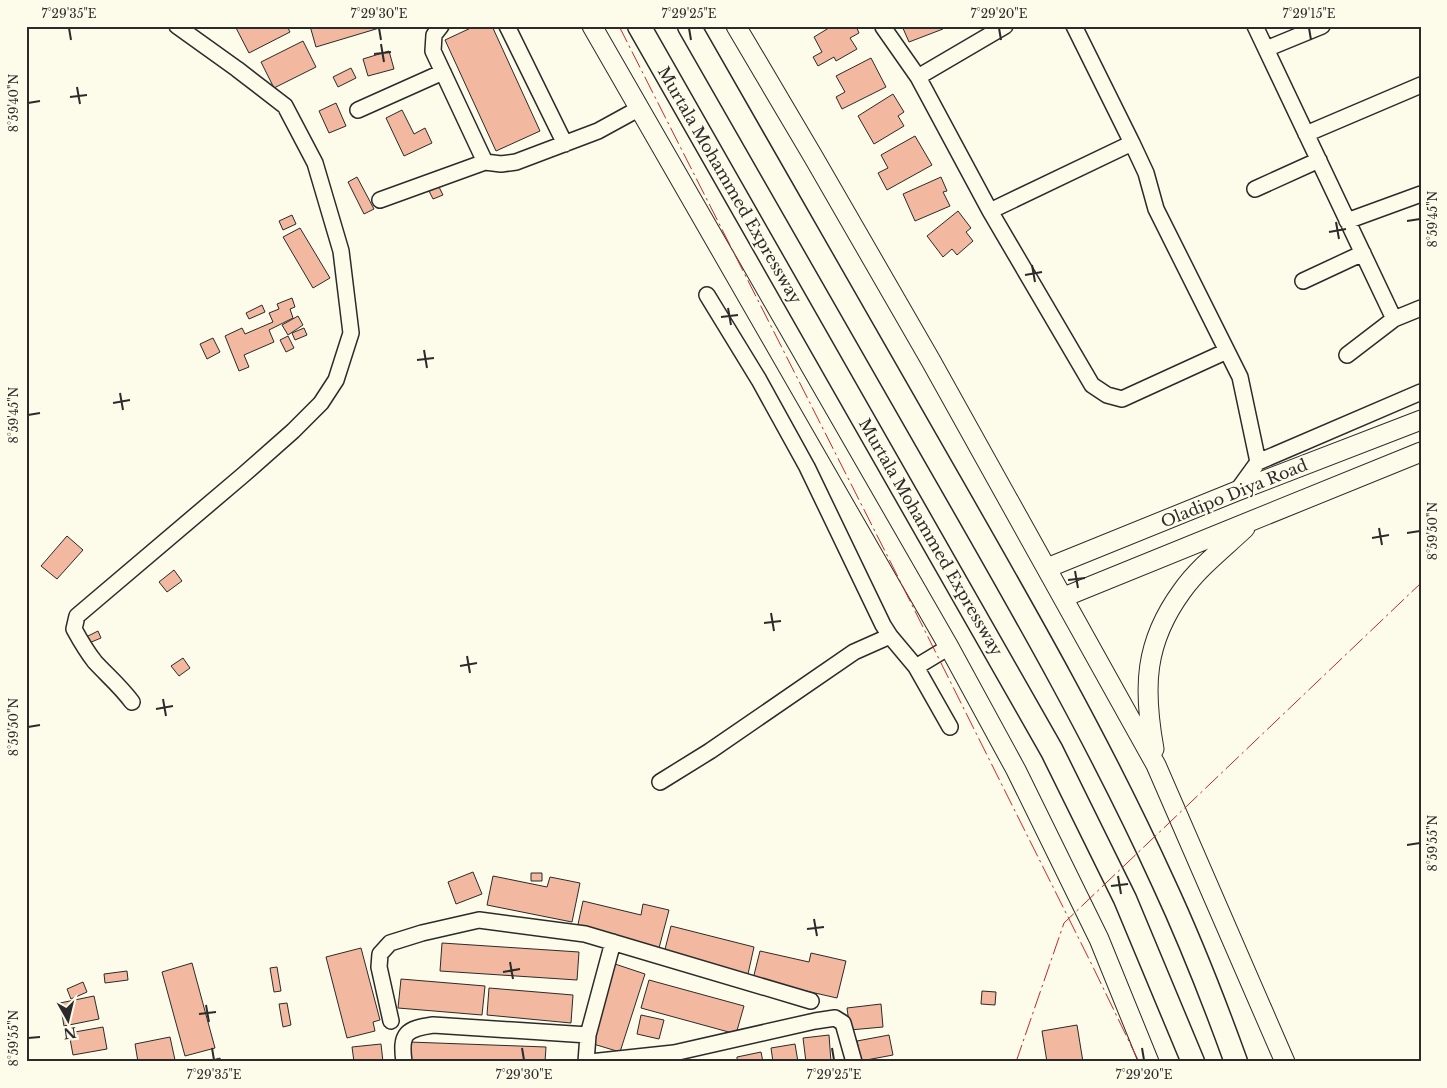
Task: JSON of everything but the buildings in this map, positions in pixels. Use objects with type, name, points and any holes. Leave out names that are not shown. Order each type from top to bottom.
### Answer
[{"type":"highway","name":"Murtala Mohammed Expressway","points":[[639,26],[1052,751],[1125,899],[1193,1062]]},
{"type":"highway","points":[[689,26],[1013,592],[1083,721],[1164,884],[1222,1023],[1236,1062]]},
{"type":"main road","points":[[592,26],[949,647],[1016,770],[1099,939],[1148,1062]]},
{"type":"main road","points":[[736,26],[814,158],[1048,568],[1156,765],[1285,1062]]},
{"type":"main road","name":"Oladipo Diya Road","points":[[1048,568],[1237,491],[1421,420]]},
{"type":"main road","name":"Oladipo Diya Road","points":[[1064,597],[1421,452]]},
{"type":"main road","points":[[1156,765],[1148,717],[1147,691],[1149,661],[1154,644],[1165,618],[1182,590],[1252,521]]},
{"type":"street","points":[[132,702],[120,685],[94,661],[74,629],[77,616],[242,476],[293,431],[321,403],[336,380],[351,332],[341,251],[315,163],[285,106],[177,26]]},
{"type":"street","points":[[441,26],[434,35],[433,52],[485,162]]},
{"type":"street","points":[[506,26],[565,144]]},
{"type":"street","points":[[918,77],[1005,26]]},
{"type":"street","points":[[1074,26],[1146,172],[1156,209],[1240,377],[1258,462]]},
{"type":"street","points":[[1255,26],[1394,319]]},
{"type":"street","points":[[1266,49],[1322,26]]},
{"type":"street","points":[[883,27],[918,77],[990,211],[1092,386],[1107,395],[1122,399],[1227,351]]},
{"type":"street","points":[[358,110],[443,72]]},
{"type":"street","points":[[1306,134],[1421,85]]},
{"type":"street","points":[[380,200],[485,162],[502,164],[516,162],[598,131],[640,108]]},
{"type":"street","points":[[990,211],[1132,143]]},
{"type":"street","points":[[1255,189],[1318,160]]},
{"type":"street","points":[[1347,221],[1421,194]]},
{"type":"street","points":[[1303,281],[1363,253]]},
{"type":"street","points":[[707,295],[759,380],[806,467],[872,604],[890,636],[916,667],[950,727]]},
{"type":"street","points":[[1347,355],[1394,319],[1421,308]]},
{"type":"street","points":[[1237,491],[1258,462],[1421,392]]},
{"type":"street","points":[[660,782],[710,751],[854,652],[890,636]]},
{"type":"street","points":[[916,667],[949,647]]},
{"type":"street","points":[[391,1021],[378,967],[380,954],[390,943],[422,933],[479,920],[585,934],[811,1001]]},
{"type":"street","points":[[613,942],[588,1035],[588,1062],[674,1053],[835,1018],[843,1023],[854,1062]]},
{"type":"street","points":[[404,1062],[402,1047],[405,1036],[414,1028],[433,1025],[588,1035]]},
{"type":"power","points":[[619,26],[890,561],[1139,1062]]},
{"type":"power","points":[[1016,1062],[1064,923],[1421,583]]}]
